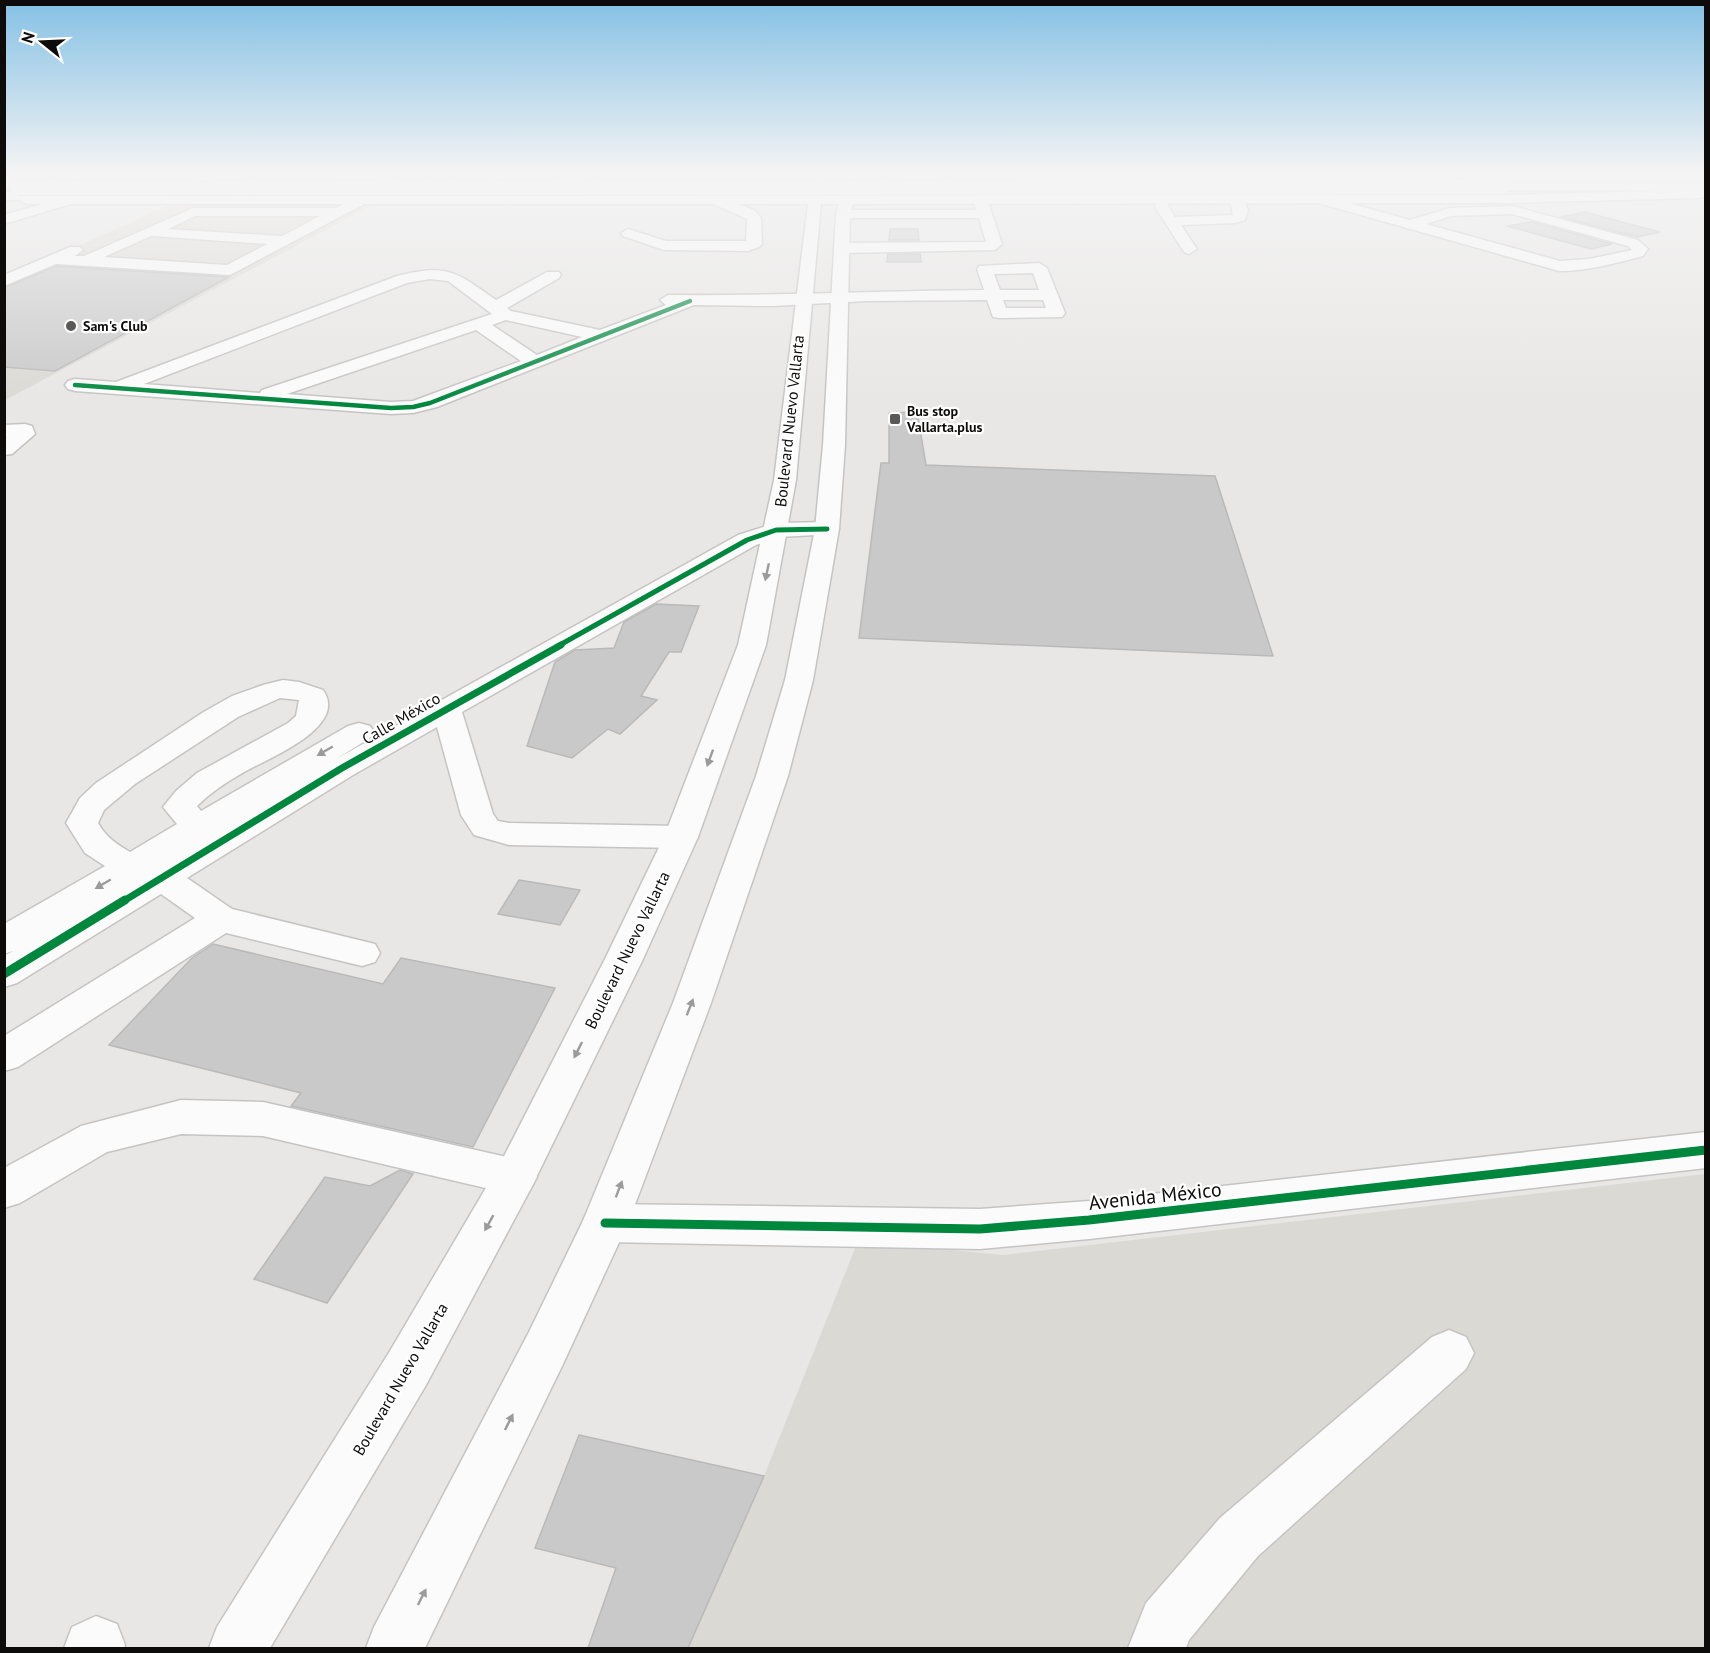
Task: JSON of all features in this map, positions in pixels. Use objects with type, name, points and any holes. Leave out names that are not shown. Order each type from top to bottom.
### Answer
[{"type":"main road","points":[[4,281],[76,249]]},
{"type":"main road","points":[[85,260],[109,249]]},
{"type":"main road","points":[[54,259],[230,270],[270,249]]},
{"type":"main road","name":"Boulevard Nuevo Vallarta","points":[[238,1648],[408,1368],[515,1177],[624,959],[681,837],[752,645],[777,522],[790,441],[803,298],[826,249]]},
{"type":"main road","points":[[395,1648],[546,1348],[605,1223],[692,1003],[772,776],[799,680],[828,522],[834,445],[854,297],[852,249]]},
{"type":"main road","points":[[1499,249],[1559,266],[1572,267],[1638,253],[1640,249]]},
{"type":"main road","points":[[1573,251],[1603,260]]},
{"type":"main road","points":[[115,388],[416,276],[430,274],[453,276],[500,312],[597,335]]},
{"type":"main road","points":[[255,398],[477,323],[500,312],[553,275]]},
{"type":"main road","points":[[75,385],[391,408],[413,407],[430,403],[597,335],[690,301],[772,301],[803,298],[993,293],[1048,292],[1056,313],[999,313],[993,293]]},
{"type":"main road","points":[[477,323],[535,362]]},
{"type":"main road","points":[[4,431],[25,430],[25,434],[4,449]]},
{"type":"main road","name":"Calle México","points":[[4,974],[198,828],[428,692],[752,521],[828,522]]},
{"type":"main road","name":"Calle México","points":[[4,940],[342,768],[777,522]]},
{"type":"main road","points":[[198,828],[179,807],[185,798],[207,782],[287,736],[306,722],[314,709],[314,696],[304,690],[292,688],[274,690],[252,699],[198,729],[124,778],[91,804],[82,823],[90,840],[100,850],[145,869],[221,919],[362,953]]},
{"type":"main road","points":[[446,708],[477,815],[486,828],[509,834],[681,837]]},
{"type":"main road","points":[[4,1056],[221,919]]},
{"type":"main road","points":[[4,1190],[96,1138],[181,1117],[263,1119],[515,1177]]},
{"type":"main road","name":"Avenida México","points":[[605,1223],[980,1229],[1089,1220],[1706,1150]]},
{"type":"main road","points":[[1157,1648],[1166,1623],[1239,1537],[1449,1353]]},
{"type":"shaded area","name":"Sam's Club","points":[[71,249],[290,249],[5,400],[4,280]]},
{"type":"shaded area","points":[[1705,1174],[1705,1648],[688,1648],[764,1476],[858,1241],[1003,1255]]},
{"type":"building","points":[[888,254],[920,254],[921,262],[887,262]]},
{"type":"building","name":"Sam's Club","points":[[56,266],[229,277],[55,371],[4,367],[4,288]]},
{"type":"building","points":[[917,412],[926,465],[1215,476],[1273,656],[859,638],[881,463],[889,463],[889,413]]},
{"type":"building","points":[[656,604],[699,606],[681,652],[669,652],[641,696],[657,700],[620,734],[608,729],[572,758],[527,746],[555,662],[575,650],[614,648],[624,622]]},
{"type":"building","points":[[519,880],[580,890],[560,925],[498,914]]},
{"type":"building","points":[[213,944],[383,984],[401,958],[555,988],[473,1147],[291,1106],[301,1093],[109,1045],[192,958]]},
{"type":"building","points":[[400,1170],[413,1174],[327,1303],[254,1279],[325,1177],[370,1186]]},
{"type":"building","points":[[579,1435],[764,1476],[688,1648],[588,1648],[616,1568],[535,1548]]},
{"type":"cycle path","points":[[75,385],[391,408],[413,407],[430,403],[690,301]]},
{"type":"cycle path","points":[[4,974],[342,768],[747,540],[776,530],[827,529]]},
{"type":"cycle path","points":[[605,1223],[980,1229],[1089,1220],[1706,1150]]},
{"type":"place","name":"Sam's Club","points":[[71,326]]},
{"type":"place","name":"Bus stop Vallarta.plus","points":[[895,419]]}]
